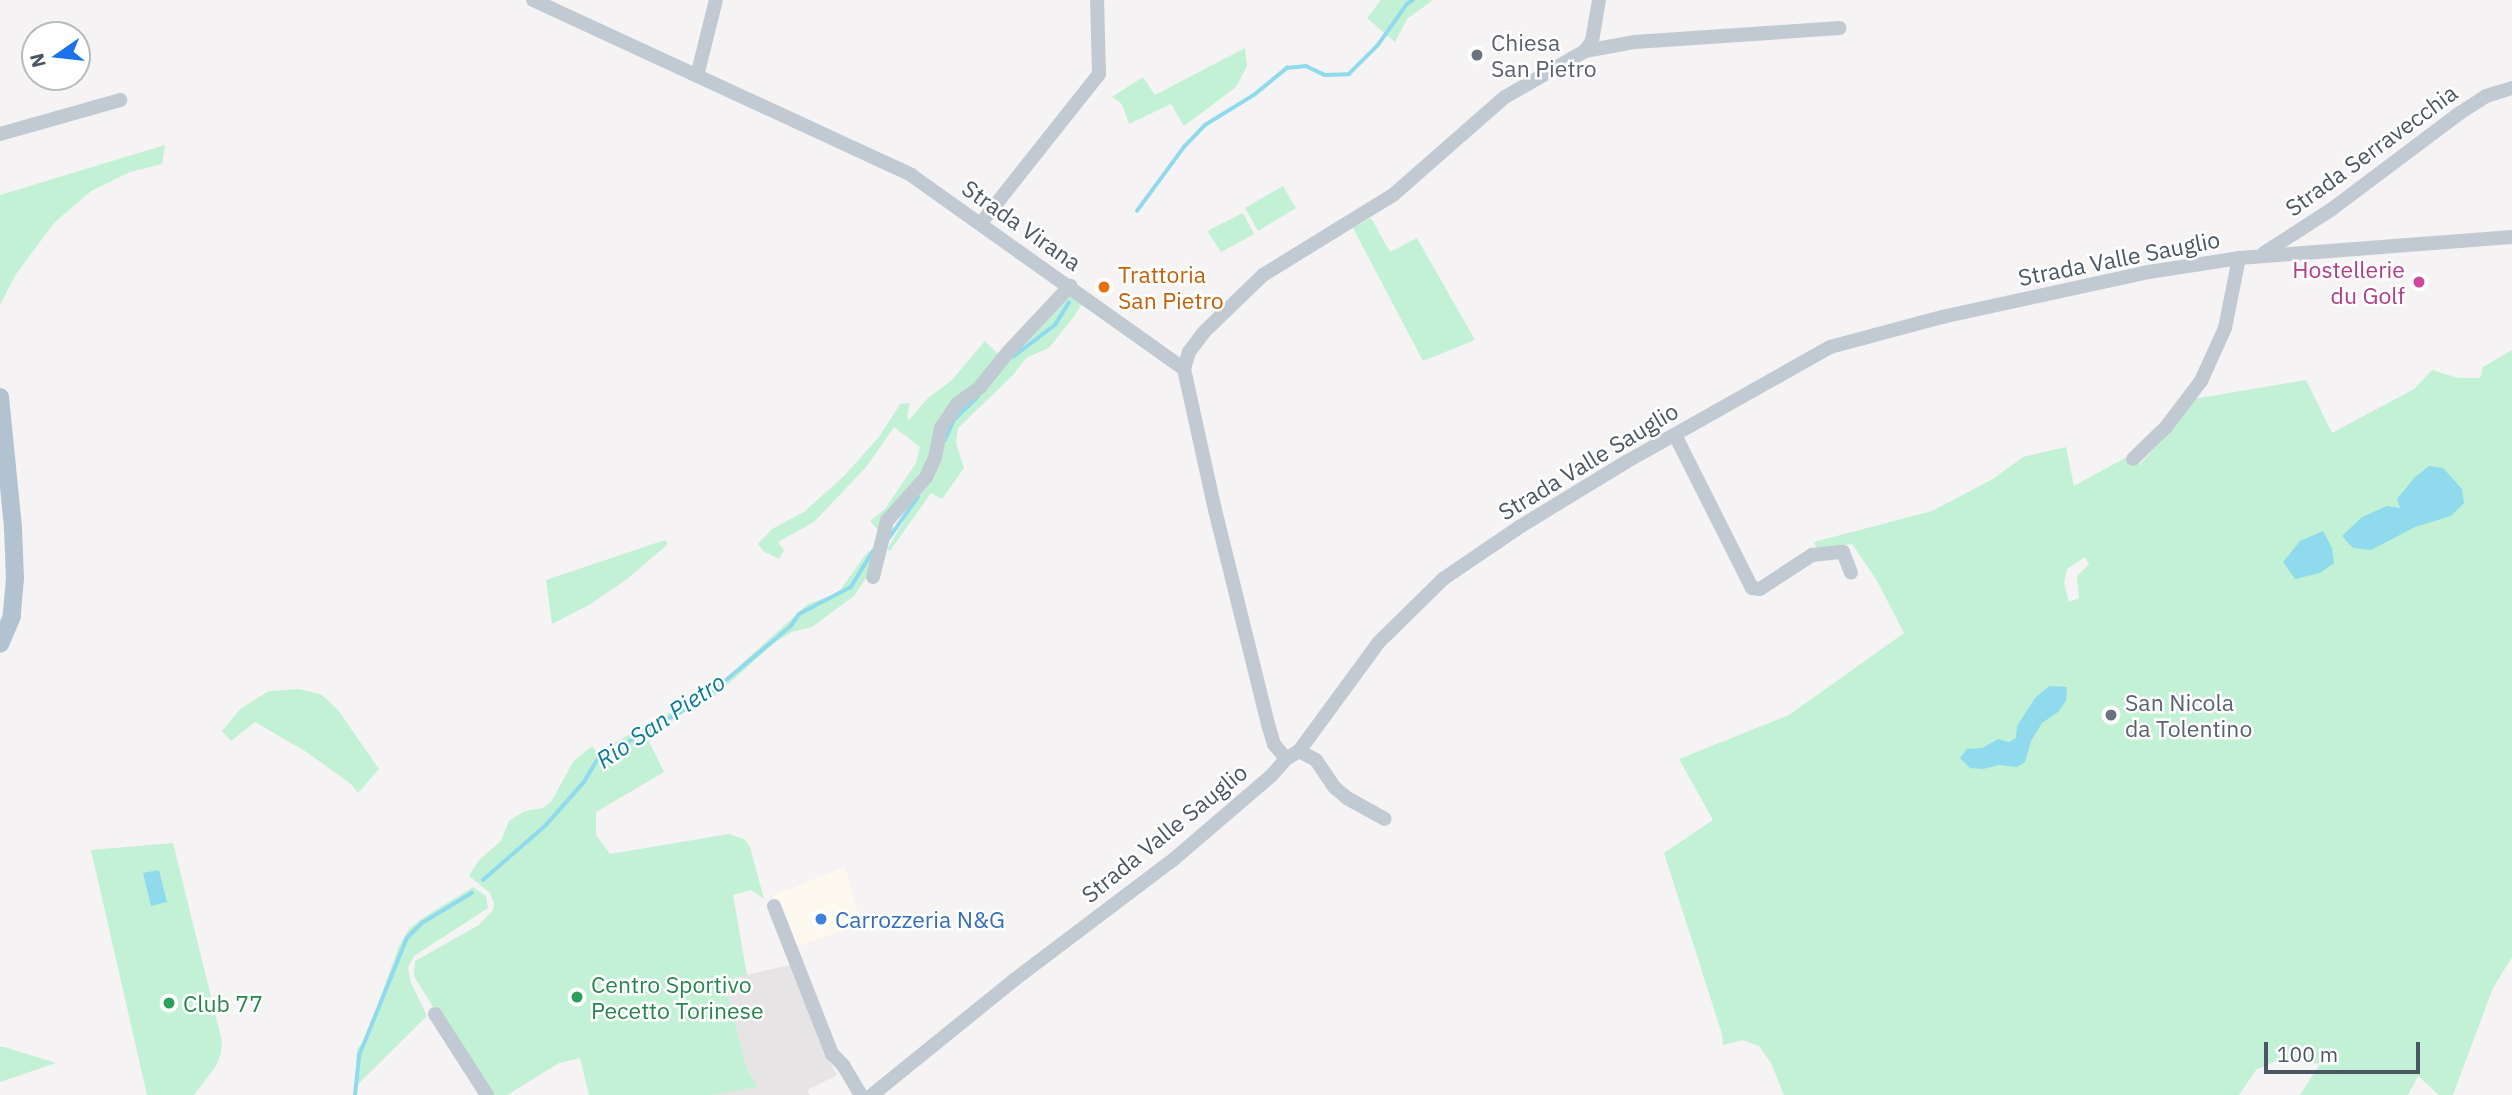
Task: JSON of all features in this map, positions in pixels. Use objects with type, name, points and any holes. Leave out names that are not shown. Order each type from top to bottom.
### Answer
[{"type":"main road","points":[[0,397],[13,527],[15,587],[12,616],[0,645]]},
{"type":"street","name":"Strada Virana","points":[[533,0],[911,175],[1184,369]]},
{"type":"street","points":[[698,76],[716,0]]},
{"type":"street","points":[[981,223],[1099,74],[1097,0]]},
{"type":"street","points":[[1585,51],[1592,41],[1599,0]]},
{"type":"street","points":[[1385,819],[1347,798],[1334,787],[1316,760],[1292,755],[1274,744],[1184,369],[1189,352],[1205,331],[1263,275],[1393,195],[1505,97],[1585,51],[1676,38],[1840,29]]},
{"type":"street","name":"Strada Serravecchia","points":[[2260,256],[2332,209],[2460,113],[2486,96],[2512,88]]},
{"type":"street","points":[[0,134],[120,100]]},
{"type":"street","name":"Strada Valle Sauglio","points":[[872,1095],[1014,980],[1174,859],[1272,775],[1292,755],[1379,642],[1443,579],[1521,526],[1830,347],[1942,317],[2149,272],[2239,258],[2512,237]]},
{"type":"street","points":[[2133,459],[2166,427],[2201,382],[2225,328],[2239,258]]},
{"type":"street","points":[[873,577],[887,521],[926,477],[935,457],[941,428],[957,404],[980,387],[1008,352],[1070,286]]},
{"type":"street","points":[[1675,435],[1752,588],[1760,589],[1812,555],[1843,552],[1851,573]]},
{"type":"street","points":[[774,906],[832,1054],[843,1065],[861,1095]]},
{"type":"street","points":[[435,1014],[487,1095]]},
{"type":"shaded area","points":[[845,867],[861,924],[793,948],[772,896]]},
{"type":"shaded area","points":[[790,965],[824,1052],[837,1075],[807,1090],[810,1095],[712,1095],[756,1087],[747,1069],[724,980]]},
{"type":"green space","points":[[1381,0],[1433,0],[1407,19],[1395,42],[1367,18]]},
{"type":"green space","points":[[1245,48],[1247,66],[1236,87],[1184,126],[1171,104],[1129,124],[1122,104],[1112,97],[1143,77],[1155,95]]},
{"type":"green space","points":[[165,145],[162,164],[130,172],[91,191],[54,223],[16,274],[0,305],[0,195]]},
{"type":"green space","points":[[1283,186],[1296,208],[1258,231],[1245,208]]},
{"type":"green space","points":[[1243,213],[1254,234],[1221,252],[1207,231]]},
{"type":"green space","points":[[1371,218],[1390,252],[1417,238],[1475,340],[1423,361],[1353,228]]},
{"type":"green space","points":[[1070,295],[1082,304],[1075,315],[1049,348],[1026,358],[1013,375],[958,428],[956,443],[964,468],[942,499],[931,493],[890,551],[887,549],[922,491],[943,433],[961,409]]},
{"type":"green space","points":[[985,341],[999,355],[880,532],[870,521],[885,509],[916,463],[920,447],[894,427],[867,466],[814,522],[778,542],[784,550],[779,559],[763,551],[758,544],[772,529],[804,512],[844,476],[879,437],[900,404],[910,403],[907,417],[909,420],[928,398],[951,381]]},
{"type":"green space","points":[[2512,350],[2512,957],[2493,988],[2453,1095],[2439,1095],[2418,1076],[2408,1095],[2300,1095],[2320,1064],[2280,1059],[2256,1070],[2239,1095],[1784,1095],[1771,1063],[1759,1046],[1743,1040],[1723,1045],[1722,1034],[1664,853],[1713,820],[1679,759],[1789,715],[1904,633],[1876,579],[1852,544],[1817,550],[1814,542],[1932,511],[1993,479],[2023,457],[2066,447],[2074,486],[2125,458],[2140,464],[2172,430],[2193,399],[2306,380],[2332,433],[2414,389],[2432,370],[2458,378],[2480,378],[2483,367]],"holes":[[[2085,557],[2089,564],[2077,576],[2079,598],[2069,602],[2064,583],[2067,569]]]},
{"type":"green space","points":[[665,540],[668,544],[627,579],[589,605],[552,624],[546,580]]},
{"type":"green space","name":"Centro Sportivo Pecetto Torinese","points":[[868,551],[873,555],[870,572],[854,596],[812,627],[792,632],[774,643],[714,697],[685,712],[648,739],[664,772],[596,812],[596,835],[610,854],[729,834],[744,839],[750,847],[764,899],[751,890],[733,895],[747,975],[724,980],[747,1069],[757,1087],[712,1095],[589,1095],[580,1058],[559,1063],[507,1095],[487,1095],[414,976],[415,961],[479,925],[493,910],[494,903],[490,893],[469,876],[479,860],[501,841],[509,821],[525,811],[543,808],[551,802],[573,762],[592,746],[597,752],[684,705],[726,678],[808,604],[838,593]]},
{"type":"green space","points":[[300,689],[322,695],[338,710],[379,769],[358,793],[351,784],[308,753],[255,722],[231,741],[222,731],[240,709],[269,691]]},
{"type":"green space","name":"Club 77","points":[[173,843],[222,1041],[221,1053],[216,1066],[194,1095],[147,1095],[91,850]]},
{"type":"green space","points":[[473,887],[486,896],[488,908],[414,956],[408,968],[411,983],[427,1016],[356,1086],[357,1049],[365,1040],[399,946],[409,929],[421,919]]},
{"type":"green space","points":[[0,1047],[4,1047],[56,1063],[0,1082]]},
{"type":"water","points":[[2429,466],[2443,468],[2462,489],[2464,503],[2451,516],[2415,527],[2371,550],[2353,548],[2342,536],[2362,517],[2387,506],[2400,508],[2397,499],[2415,477]]},
{"type":"water","points":[[2323,531],[2332,548],[2334,563],[2320,573],[2295,579],[2283,562],[2300,541]]},
{"type":"water","points":[[2049,686],[2067,687],[2066,701],[2058,712],[2042,723],[2031,741],[2025,762],[2017,767],[1999,765],[1983,769],[1970,768],[1960,758],[1967,749],[1982,748],[1998,739],[2009,742],[2016,738],[2017,726],[2035,698]]},
{"type":"water","points":[[159,870],[167,902],[151,906],[143,873]]},
{"type":"waterway","name":"Rio San Pietro","points":[[1137,211],[1184,147],[1205,125],[1254,95],[1287,68],[1306,66],[1325,75],[1349,74],[1378,45],[1407,4],[1413,0]]},
{"type":"waterway","name":"Rio San Pietro","points":[[1013,357],[1055,325],[1069,303]]},
{"type":"waterway","name":"Rio San Pietro","points":[[945,440],[954,420],[978,397]]},
{"type":"waterway","name":"Rio San Pietro","points":[[889,538],[918,497]]},
{"type":"waterway","name":"Rio San Pietro","points":[[483,880],[546,825],[584,782],[597,760],[706,697],[791,626],[799,614],[851,587],[873,551]]},
{"type":"waterway","name":"Rio San Pietro","points":[[355,1095],[359,1056],[407,938],[422,923],[472,893]]},
{"type":"place","name":"Chiesa San Pietro","points":[[1477,55]]},
{"type":"place","name":"Hostellerie du Golf","points":[[2419,282]]},
{"type":"place","name":"Trattoria San Pietro","points":[[1104,287]]},
{"type":"place","name":"San Nicola da Tolentino","points":[[2111,715]]},
{"type":"place","name":"Carrozzeria N&G","points":[[821,919]]},
{"type":"place","name":"Centro Sportivo Pecetto Torinese","points":[[577,997]]},
{"type":"place","name":"Club 77","points":[[169,1003]]}]
